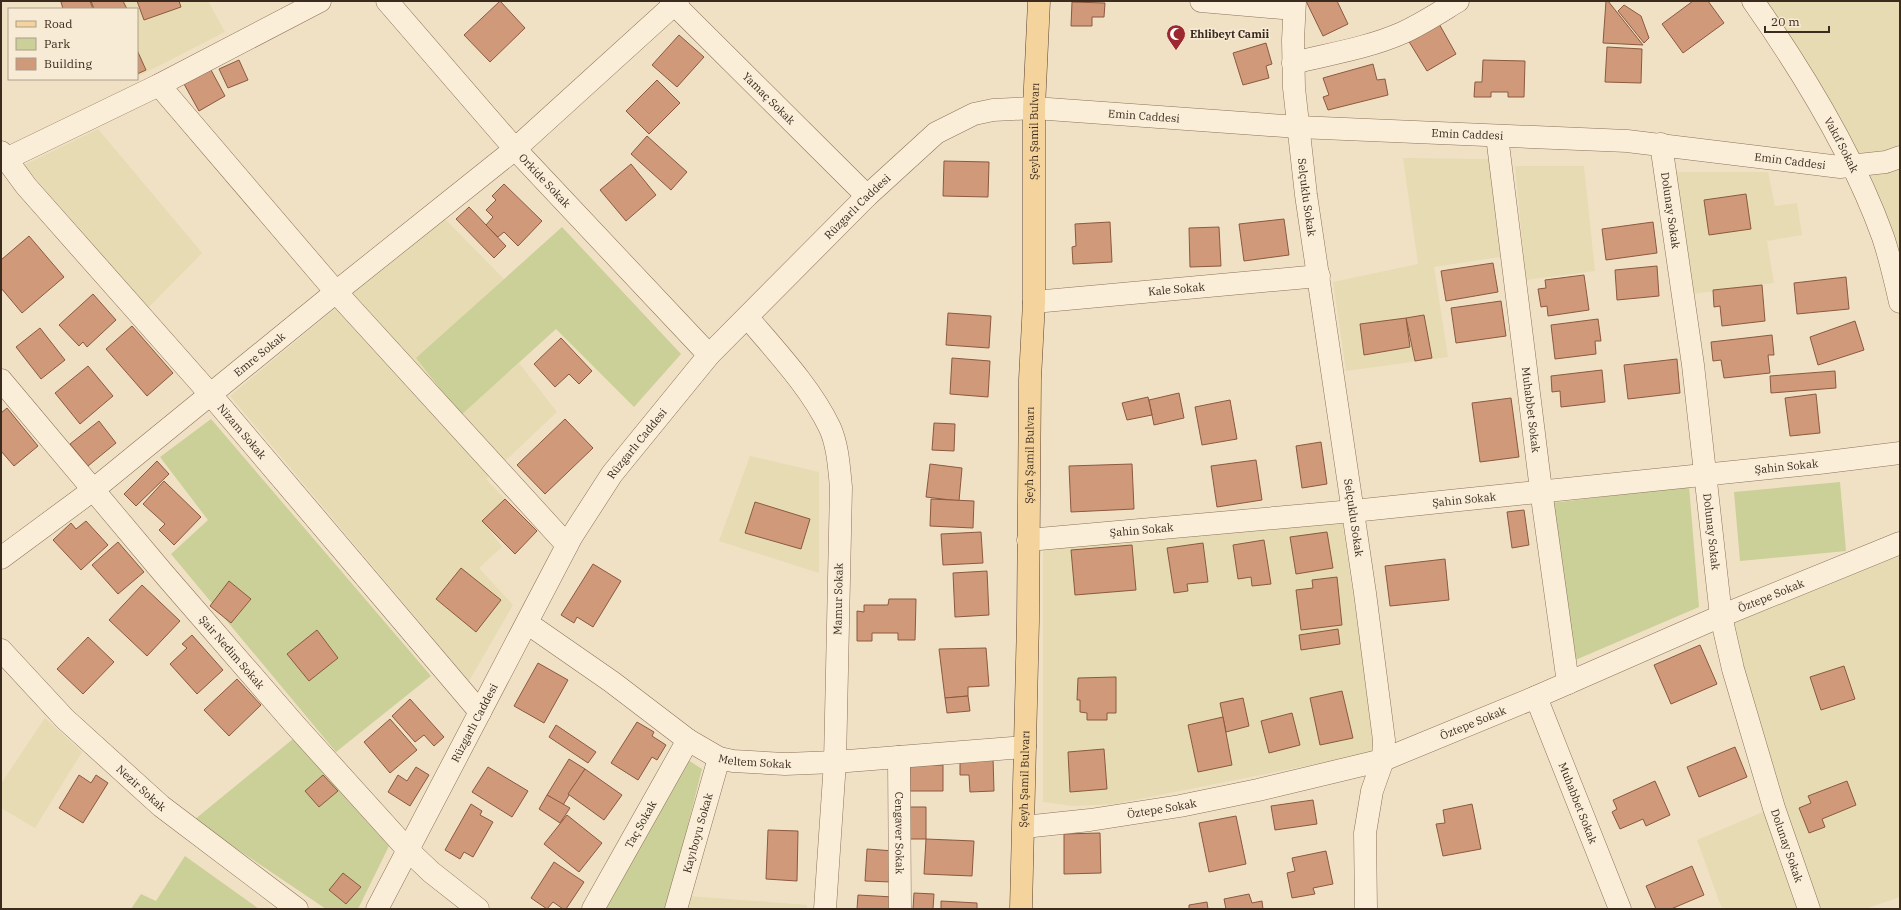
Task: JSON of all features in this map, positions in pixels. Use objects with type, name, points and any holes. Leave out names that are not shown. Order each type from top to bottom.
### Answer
[{"type":"main road","name":"Şeyh Şamil Bulvarı","points":[[1021,909],[1024,826],[1030,379],[1034,302],[1034,108],[1039,1]]},
{"type":"street","points":[[3,155],[159,85],[320,1]]},
{"type":"street","name":"Orkide Sokak","points":[[387,1],[515,150],[709,355]]},
{"type":"street","points":[[1201,1],[1294,5]]},
{"type":"street","points":[[1293,63],[1355,49],[1402,33],[1426,21],[1458,1]]},
{"type":"street","name":"Vakıf Sokak","points":[[1753,1],[1800,72],[1852,166],[1883,237],[1900,302]]},
{"type":"street","name":"Emre Sokak","points":[[1,558],[93,490],[336,292],[515,150],[675,2]]},
{"type":"street","name":"Yamaç Sokak","points":[[675,2],[867,196]]},
{"type":"street","name":"Selçuklu Sokak","points":[[1294,5],[1293,63],[1298,127],[1306,195],[1377,672],[1384,740],[1383,760],[1372,791],[1365,833],[1366,909]]},
{"type":"street","points":[[159,85],[336,292],[567,545]]},
{"type":"street","name":"Emin Caddesi","points":[[1034,108],[1298,127],[1627,141],[1840,167],[1886,162],[1900,157]]},
{"type":"street","name":"Rüzgarlı Caddesi","points":[[378,909],[409,852],[567,545],[612,474],[709,355],[748,318],[867,196],[936,133],[974,114],[992,110],[1034,108]]},
{"type":"street","name":"Muhabbet Sokak","points":[[1497,136],[1541,490],[1568,683]]},
{"type":"street","name":"Dolunay Sokak","points":[[1661,144],[1693,365],[1707,475],[1721,616],[1733,669],[1774,808],[1809,909]]},
{"type":"street","name":"Nizam Sokak","points":[[3,155],[26,186],[211,395],[480,712]]},
{"type":"street","name":"Kale Sokak","points":[[1034,302],[1318,276]]},
{"type":"street","name":"Mamur Sokak","points":[[748,318],[782,358],[811,397],[830,428],[835,443],[841,488],[835,762],[825,909]]},
{"type":"street","name":"Şair Nedim Sokak","points":[[1,380],[93,490],[291,720],[409,852],[431,872],[478,909]]},
{"type":"street","name":"Şahin Sokak","points":[[1028,540],[1353,511],[1541,490],[1707,475],[1900,453]]},
{"type":"street","name":"Öztepe Sokak","points":[[1024,826],[1090,820],[1180,806],[1258,790],[1383,760],[1536,697],[1721,616],[1900,543]]},
{"type":"street","name":"Meltem Sokak","points":[[527,623],[612,682],[688,740],[720,758],[733,762],[760,764],[835,762],[1024,747]]},
{"type":"street","name":"Nezir Sokak","points":[[1,650],[65,719],[161,806],[297,909]]},
{"type":"street","name":"Muhabbet Sokak","points":[[1536,697],[1620,909]]},
{"type":"street","name":"Taç Sokak","points":[[593,909],[688,740]]},
{"type":"street","name":"Cengaver Sokak","points":[[899,757],[900,909]]},
{"type":"street","name":"Kayıboyu Sokak","points":[[676,909],[720,758]]},
{"type":"shaded area","points":[[77,1],[208,1],[225,32],[138,76],[138,8],[80,8]]},
{"type":"shaded area","points":[[1765,1],[1900,1],[1900,268]]},
{"type":"shaded area","points":[[98,129],[202,253],[148,308],[24,165]]},
{"type":"shaded area","points":[[1403,158],[1489,159],[1506,256],[1434,267],[1448,357],[1346,371],[1333,282],[1418,264]]},
{"type":"shaded area","points":[[1515,166],[1584,166],[1595,271],[1526,280]]},
{"type":"shaded area","points":[[1674,172],[1768,172],[1775,206],[1797,203],[1802,235],[1767,241],[1774,283],[1693,294]]},
{"type":"shaded area","points":[[444,218],[504,279],[417,358],[461,414],[519,363],[557,412],[486,479],[505,499],[483,521],[502,547],[479,568],[513,605],[469,681],[230,396]]},
{"type":"shaded area","points":[[750,456],[819,472],[819,573],[719,541]]},
{"type":"shaded area","points":[[1342,519],[1376,752],[1114,804],[1074,806],[1043,802],[1043,548]]},
{"type":"shaded area","points":[[1900,555],[1900,897],[1865,909],[1815,909],[1743,671],[1732,624]]},
{"type":"shaded area","points":[[45,718],[82,752],[35,828],[1,808],[1,784]]},
{"type":"shaded area","points":[[1765,811],[1799,909],[1722,909],[1697,840]]},
{"type":"shaded area","points":[[688,896],[807,905],[807,909],[685,909]]},
{"type":"green space","points":[[562,227],[681,354],[634,407],[556,329],[461,415],[416,358]]},
{"type":"green space","points":[[211,419],[431,676],[336,752],[171,554],[208,520],[160,457]]},
{"type":"green space","points":[[1840,482],[1846,551],[1740,561],[1734,492]]},
{"type":"green space","points":[[1689,486],[1699,607],[1573,661],[1552,503]]},
{"type":"green space","points":[[293,739],[389,846],[358,909],[326,909],[194,820]]},
{"type":"green space","points":[[685,758],[702,769],[667,909],[603,909]]},
{"type":"green space","points":[[185,856],[259,909],[131,909],[141,894],[156,901]]},
{"type":"building","points":[[90,1],[93,8],[63,8],[61,2]]},
{"type":"building","points":[[91,1],[123,1],[126,8],[94,8]]},
{"type":"building","points":[[137,1],[179,1],[181,7],[144,20]]},
{"type":"building","points":[[500,1],[525,28],[490,62],[464,35]]},
{"type":"building","points":[[1306,1],[1337,1],[1348,24],[1323,36]]},
{"type":"building","points":[[1606,1],[1608,1],[1643,45],[1603,43]]},
{"type":"building","points":[[1693,1],[1708,1],[1724,23],[1683,53],[1662,24]]},
{"type":"building","points":[[1072,2],[1105,3],[1104,17],[1092,17],[1092,26],[1071,26]]},
{"type":"building","points":[[1624,5],[1641,16],[1649,38],[1644,43],[1618,11]]},
{"type":"building","points":[[1438,22],[1456,54],[1427,71],[1408,40]]},
{"type":"building","points":[[679,35],[704,57],[677,87],[652,65]]},
{"type":"building","points":[[1266,43],[1272,64],[1266,66],[1269,78],[1243,85],[1233,53]]},
{"type":"building","points":[[1607,47],[1642,49],[1641,83],[1605,82]]},
{"type":"building","points":[[138,52],[146,70],[138,74]]},
{"type":"building","points":[[239,60],[248,80],[228,88],[219,69]]},
{"type":"building","points":[[1483,60],[1525,61],[1524,97],[1508,97],[1508,92],[1491,92],[1491,97],[1474,97],[1475,82],[1482,82]]},
{"type":"building","points":[[1373,64],[1377,80],[1385,79],[1388,95],[1328,110],[1323,97],[1329,95],[1323,78]]},
{"type":"building","points":[[211,70],[225,96],[199,111],[184,84]]},
{"type":"building","points":[[657,80],[680,103],[649,134],[626,111]]},
{"type":"building","points":[[647,136],[687,172],[671,190],[631,154]]},
{"type":"building","points":[[944,161],[989,162],[988,197],[943,196]]},
{"type":"building","points":[[631,164],[656,195],[626,221],[600,190]]},
{"type":"building","points":[[504,184],[542,221],[518,246],[504,232],[498,237],[486,225],[493,217],[486,210],[496,200],[492,196]]},
{"type":"building","points":[[1746,194],[1751,229],[1709,235],[1704,200]]},
{"type":"building","points":[[469,207],[506,246],[494,258],[456,219]]},
{"type":"building","points":[[1284,219],[1289,255],[1244,261],[1239,224]]},
{"type":"building","points":[[1110,222],[1112,262],[1073,264],[1072,247],[1076,246],[1075,224]]},
{"type":"building","points":[[1653,222],[1657,253],[1606,260],[1602,229]]},
{"type":"building","points":[[1219,227],[1221,266],[1190,267],[1189,228]]},
{"type":"building","points":[[29,236],[64,277],[22,313],[1,288],[1,260]]},
{"type":"building","points":[[1493,263],[1498,292],[1446,301],[1441,271]]},
{"type":"building","points":[[1657,266],[1659,296],[1617,300],[1615,270]]},
{"type":"building","points":[[1584,275],[1589,310],[1548,316],[1547,306],[1541,307],[1538,289],[1546,288],[1545,280]]},
{"type":"building","points":[[1846,277],[1849,309],[1797,314],[1794,283]]},
{"type":"building","points":[[1762,285],[1765,321],[1722,326],[1720,306],[1714,307],[1713,290]]},
{"type":"building","points":[[93,294],[116,320],[87,347],[83,342],[79,346],[59,325]]},
{"type":"building","points":[[1501,301],[1506,336],[1456,343],[1451,308]]},
{"type":"building","points":[[948,313],[991,316],[989,348],[946,345]]},
{"type":"building","points":[[1424,315],[1432,358],[1415,361],[1406,318]]},
{"type":"building","points":[[1406,318],[1410,347],[1364,355],[1360,324]]},
{"type":"building","points":[[1598,319],[1601,341],[1595,341],[1596,354],[1555,359],[1551,325]]},
{"type":"building","points":[[1855,321],[1864,350],[1818,365],[1810,337]]},
{"type":"building","points":[[132,326],[173,373],[147,396],[106,349]]},
{"type":"building","points":[[40,328],[65,360],[41,379],[16,347]]},
{"type":"building","points":[[1772,335],[1774,355],[1768,355],[1770,373],[1724,378],[1721,360],[1713,361],[1711,342]]},
{"type":"building","points":[[561,338],[592,371],[579,384],[569,374],[555,387],[534,364]]},
{"type":"building","points":[[952,358],[990,361],[988,397],[950,394]]},
{"type":"building","points":[[1677,359],[1680,393],[1628,399],[1624,365]]},
{"type":"building","points":[[88,366],[113,396],[80,424],[55,393]]},
{"type":"building","points":[[1602,370],[1605,402],[1561,407],[1560,391],[1552,392],[1551,376]]},
{"type":"building","points":[[1835,371],[1836,388],[1771,393],[1770,376]]},
{"type":"building","points":[[1179,393],[1184,418],[1154,425],[1149,400]]},
{"type":"building","points":[[1816,394],[1820,433],[1790,436],[1785,398]]},
{"type":"building","points":[[1148,397],[1152,415],[1127,420],[1122,403]]},
{"type":"building","points":[[1511,398],[1519,457],[1480,462],[1472,403]]},
{"type":"building","points":[[1230,400],[1237,439],[1202,445],[1195,407]]},
{"type":"building","points":[[7,408],[38,446],[14,466],[1,451],[1,413]]},
{"type":"building","points":[[565,419],[593,448],[545,494],[517,465]]},
{"type":"building","points":[[99,421],[116,443],[88,466],[70,444]]},
{"type":"building","points":[[934,423],[955,424],[954,451],[932,450]]},
{"type":"building","points":[[1321,442],[1327,484],[1302,488],[1296,446]]},
{"type":"building","points":[[1256,460],[1262,500],[1217,507],[1211,466]]},
{"type":"building","points":[[157,461],[169,474],[136,506],[124,494]]},
{"type":"building","points":[[930,464],[962,468],[959,501],[926,497]]},
{"type":"building","points":[[1132,464],[1134,509],[1071,512],[1069,466]]},
{"type":"building","points":[[164,481],[201,517],[174,545],[159,530],[165,524],[143,504]]},
{"type":"building","points":[[505,499],[537,531],[515,554],[482,521]]},
{"type":"building","points":[[931,499],[974,501],[973,528],[930,526]]},
{"type":"building","points":[[755,502],[810,519],[801,549],[745,533]]},
{"type":"building","points":[[1524,510],[1529,545],[1512,548],[1507,512]]},
{"type":"building","points":[[86,521],[108,545],[81,570],[53,540],[71,523],[76,529]]},
{"type":"building","points":[[981,532],[983,563],[943,565],[941,534]]},
{"type":"building","points":[[1327,532],[1333,568],[1296,574],[1290,537]]},
{"type":"building","points":[[1264,540],[1271,584],[1252,586],[1251,577],[1238,579],[1233,545]]},
{"type":"building","points":[[118,542],[144,572],[118,594],[92,565]]},
{"type":"building","points":[[1203,543],[1208,582],[1187,584],[1188,591],[1174,593],[1167,548]]},
{"type":"building","points":[[1132,545],[1136,590],[1075,595],[1071,550]]},
{"type":"building","points":[[1445,559],[1449,600],[1390,606],[1385,566]]},
{"type":"building","points":[[593,564],[621,581],[593,627],[577,617],[574,623],[561,615]]},
{"type":"building","points":[[461,568],[501,600],[476,632],[436,599]]},
{"type":"building","points":[[987,571],[989,615],[955,617],[953,573]]},
{"type":"building","points":[[1337,577],[1342,625],[1301,630],[1296,590],[1313,588],[1312,580]]},
{"type":"building","points":[[229,581],[251,599],[231,623],[210,606]]},
{"type":"building","points":[[142,585],[180,621],[147,656],[109,620]]},
{"type":"building","points":[[889,599],[916,599],[915,640],[898,640],[898,633],[872,633],[872,641],[857,641],[857,611],[864,612],[864,605],[888,605]]},
{"type":"building","points":[[1338,629],[1340,644],[1301,650],[1299,635]]},
{"type":"building","points":[[317,630],[338,658],[309,681],[287,654]]},
{"type":"building","points":[[192,635],[223,670],[197,694],[170,664],[187,648],[182,644]]},
{"type":"building","points":[[88,637],[114,662],[83,694],[57,669]]},
{"type":"building","points":[[1700,645],[1717,684],[1671,704],[1654,665]]},
{"type":"building","points":[[986,648],[989,686],[968,687],[968,696],[945,698],[939,649]]},
{"type":"building","points":[[538,663],[568,680],[544,723],[514,706]]},
{"type":"building","points":[[1844,666],[1855,699],[1821,710],[1810,677]]},
{"type":"building","points":[[1116,677],[1116,713],[1107,713],[1107,720],[1087,720],[1087,713],[1080,712],[1080,700],[1077,700],[1078,678]]},
{"type":"building","points":[[237,679],[261,705],[229,736],[204,710]]},
{"type":"building","points":[[1342,691],[1353,738],[1320,745],[1310,698]]},
{"type":"building","points":[[968,696],[970,711],[947,713],[945,698]]},
{"type":"building","points":[[1243,698],[1249,726],[1226,732],[1220,703]]},
{"type":"building","points":[[410,699],[444,737],[434,746],[424,735],[415,742],[392,716]]},
{"type":"building","points":[[1292,713],[1300,745],[1269,753],[1261,721]]},
{"type":"building","points":[[1223,717],[1232,765],[1198,772],[1188,725]]},
{"type":"building","points":[[390,719],[417,750],[390,773],[364,742]]},
{"type":"building","points":[[637,722],[654,732],[652,736],[666,745],[657,760],[652,757],[638,780],[611,763]]},
{"type":"building","points":[[556,725],[596,752],[588,763],[549,737]]},
{"type":"building","points":[[1735,747],[1747,777],[1699,797],[1687,767]]},
{"type":"building","points":[[1104,749],[1107,789],[1070,792],[1068,752]]},
{"type":"building","points":[[993,757],[994,791],[970,792],[969,775],[960,775],[960,758]]},
{"type":"building","points":[[569,759],[585,769],[563,805],[547,795]]},
{"type":"building","points":[[943,765],[943,791],[910,791],[910,766]]},
{"type":"building","points":[[416,767],[429,775],[410,806],[388,792],[398,775],[407,781]]},
{"type":"building","points":[[488,767],[528,791],[512,817],[472,792]]},
{"type":"building","points":[[585,769],[622,795],[604,820],[568,794]]},
{"type":"building","points":[[79,775],[91,783],[96,775],[108,783],[83,823],[59,808]]},
{"type":"building","points":[[323,775],[338,791],[319,807],[305,791]]},
{"type":"building","points":[[1655,781],[1670,815],[1646,826],[1643,819],[1620,829],[1612,812],[1617,809],[1613,800]]},
{"type":"building","points":[[1847,781],[1856,805],[1822,819],[1825,827],[1809,833],[1799,808],[1811,803],[1808,796]]},
{"type":"building","points":[[547,795],[570,808],[560,823],[539,809]]},
{"type":"building","points":[[1313,800],[1317,824],[1275,830],[1271,806]]},
{"type":"building","points":[[471,804],[482,811],[480,815],[493,822],[473,857],[464,852],[460,859],[445,850]]},
{"type":"building","points":[[1472,804],[1481,849],[1443,856],[1436,824],[1445,823],[1443,810]]},
{"type":"building","points":[[909,807],[926,807],[926,839],[908,839]]},
{"type":"building","points":[[567,815],[602,843],[579,872],[544,844]]},
{"type":"building","points":[[1236,816],[1246,864],[1209,872],[1199,823]]},
{"type":"building","points":[[768,830],[798,831],[797,881],[766,879]]},
{"type":"building","points":[[1100,833],[1101,873],[1064,874],[1064,834]]},
{"type":"building","points":[[926,839],[974,841],[972,876],[924,874]]},
{"type":"building","points":[[867,849],[894,851],[891,882],[865,881]]},
{"type":"building","points":[[1326,851],[1333,884],[1313,888],[1315,894],[1292,898],[1287,873],[1295,871],[1292,858]]},
{"type":"building","points":[[554,862],[584,882],[566,909],[563,909],[553,902],[547,909],[531,898]]},
{"type":"building","points":[[1692,866],[1704,895],[1671,909],[1656,909],[1646,886]]},
{"type":"building","points":[[343,873],[361,887],[346,904],[329,890]]},
{"type":"building","points":[[914,893],[934,894],[933,909],[913,909]]},
{"type":"building","points":[[1249,894],[1252,903],[1262,901],[1263,909],[1226,909],[1224,899]]},
{"type":"building","points":[[858,895],[893,897],[892,909],[857,909]]},
{"type":"building","points":[[941,901],[977,903],[977,909],[941,909]]},
{"type":"building","points":[[1207,902],[1208,909],[1189,909],[1189,905]]},
{"type":"place","name":"Ehlibeyt Camii","points":[[1176,51]]}]
